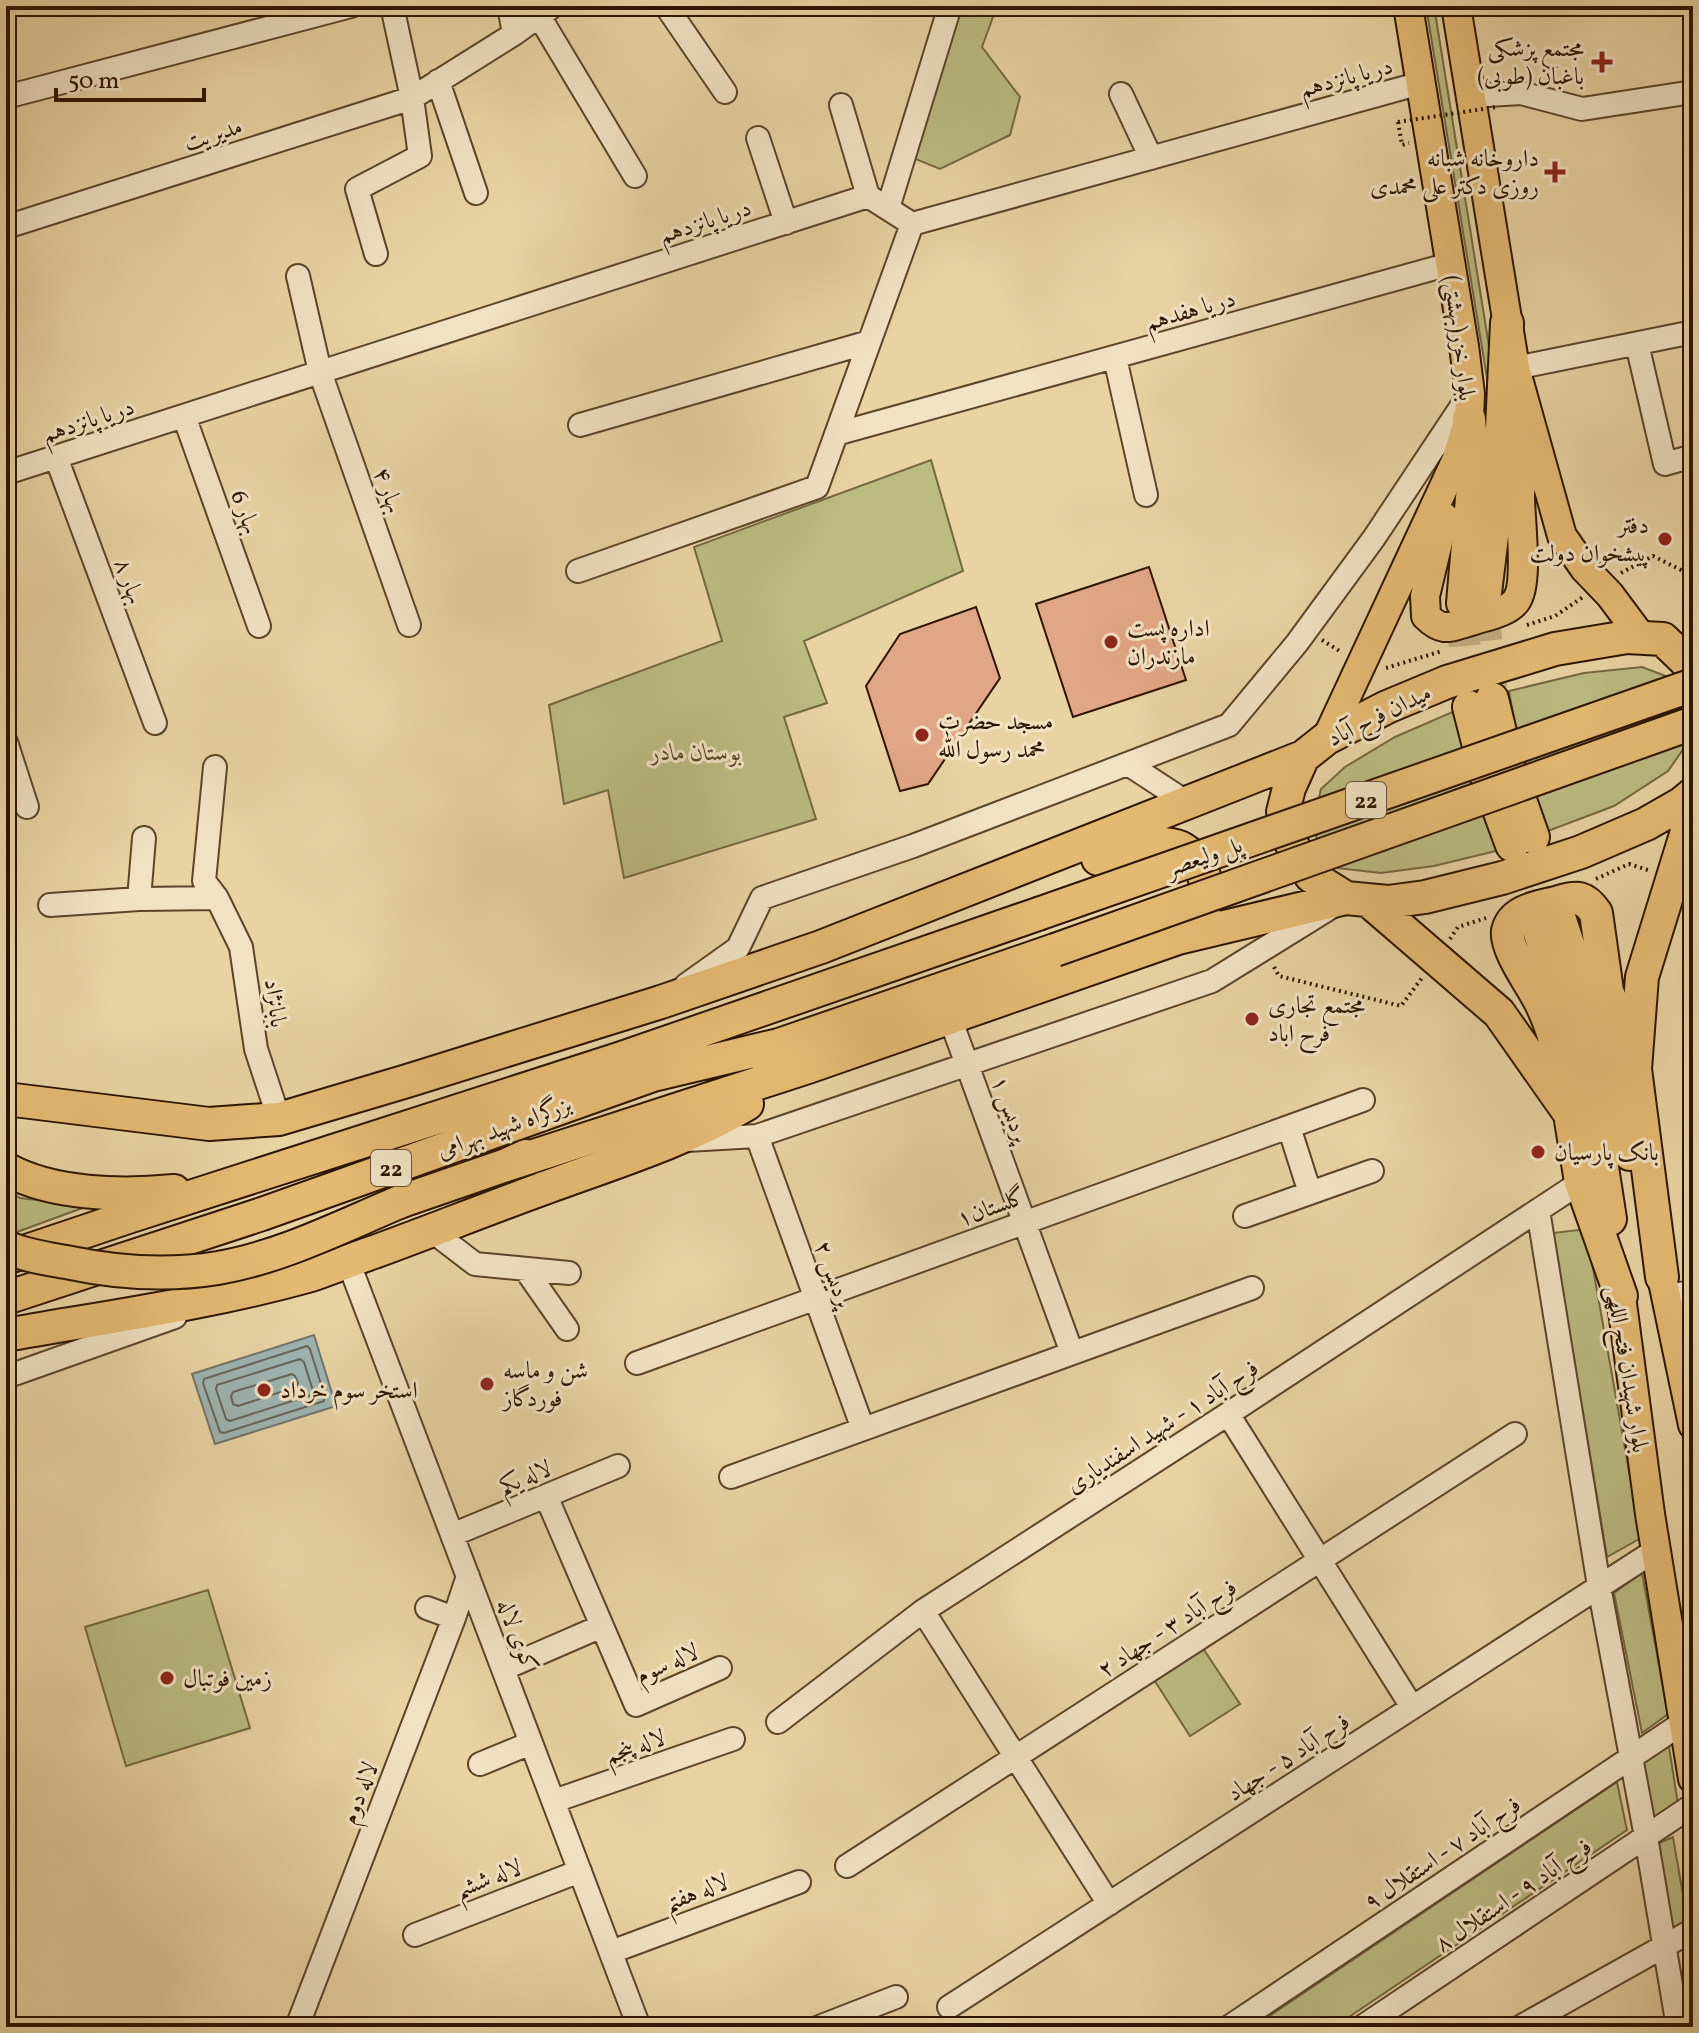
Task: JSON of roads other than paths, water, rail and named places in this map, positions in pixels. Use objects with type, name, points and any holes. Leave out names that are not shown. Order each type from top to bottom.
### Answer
[{"type":"highway","points":[[1470,406],[1474,475],[1472,612],[1500,471],[1507,323]]},
{"type":"highway","name":"میدان فرح آباد","points":[[1357,899],[1311,876],[1292,845],[1283,812],[1289,788],[1315,747],[1387,707],[1447,682],[1555,649],[1627,637],[1666,637]]},
{"type":"highway","points":[[1666,637],[1693,668]]},
{"type":"highway","name":"پل ولیعصر","points":[[714,1026],[1693,685]]},
{"type":"highway","points":[[1480,703],[1487,777],[1522,841]]},
{"type":"highway","name":"پل ولیعصر","points":[[779,1045],[1693,723]]},
{"type":"highway","points":[[821,947],[1186,802],[1315,747]]},
{"type":"highway","points":[[6,1247],[106,1270],[172,1273],[218,1268],[256,1259],[402,1201],[808,1067],[1178,938],[1357,899],[1388,902],[1425,897],[1502,878],[1581,852],[1646,824],[1693,794]]},
{"type":"highway","name":"بلوار شهیدان فتح اللهی","points":[[1664,1287],[1635,1069],[1642,977],[1660,916],[1684,871],[1693,812]]},
{"type":"highway","points":[[6,1099],[209,1124],[279,1119],[661,1002],[1144,843],[1181,847],[1197,862],[1206,880],[1204,911],[1194,926],[1178,938]]},
{"type":"highway","points":[[1570,1114],[1564,1072],[1543,1006],[1509,944],[1508,930],[1523,912],[1581,898],[1596,913],[1607,991],[1635,1069]]},
{"type":"highway","name":"بلوار شهیدان فتح اللهی","points":[[1357,899],[1499,1013],[1570,1114],[1581,1182],[1621,1296]]},
{"type":"highway","points":[[1621,1296],[1592,1103],[1547,917],[1595,1026],[1664,1287]]},
{"type":"highway","points":[[374,1137],[661,1002]]},
{"type":"highway","name":"بزرگراه شهید بهرامی","points":[[6,1258],[714,1026]]},
{"type":"highway","points":[[506,1165],[779,1045]]},
{"type":"highway","name":"بزرگراه شهید بهرامی","points":[[6,1298],[262,1214],[653,1075],[779,1045]]},
{"type":"highway","points":[[6,1335],[152,1310],[314,1274],[670,1141],[731,1113],[808,1067]]},
{"type":"highway","points":[[6,1169],[22,1178],[64,1189],[151,1193],[229,1186]]},
{"type":"main road","name":"بلوار خزر(بهشتی)","points":[[1315,747],[1361,664],[1456,461],[1470,406],[1408,6]]},
{"type":"main road","name":"بلوار خزر(بهشتی)","points":[[1456,6],[1515,368],[1562,536],[1585,569],[1610,595],[1666,637]]},
{"type":"main road","points":[[1456,461],[1425,596],[1426,616],[1436,626],[1450,628],[1502,611],[1519,598],[1523,579],[1520,494],[1530,423]]},
{"type":"main road","name":"بلوار شهیدان فتح اللهی","points":[[1664,1287],[1693,1425]]},
{"type":"main road","name":"بلوار شهیدان فتح اللهی","points":[[1621,1296],[1656,1550],[1693,1779]]},
{"type":"street","points":[[6,97],[351,6]]},
{"type":"street","points":[[376,254],[357,189],[420,156],[412,98],[392,6]]},
{"type":"street","points":[[509,6],[514,34]]},
{"type":"street","points":[[666,6],[725,92]]},
{"type":"street","points":[[888,208],[950,6]]},
{"type":"street","points":[[546,11],[635,176]]},
{"type":"street","name":"مدیریت","points":[[6,227],[412,98],[546,11]]},
{"type":"street","points":[[438,81],[476,193]]},
{"type":"street","name":"دریا پانزدهم","points":[[912,224],[1421,83]]},
{"type":"street","points":[[1471,96],[1521,93],[1582,109],[1693,92]]},
{"type":"street","points":[[1121,94],[1151,158]]},
{"type":"street","points":[[578,571],[817,487],[912,224],[868,196],[841,105]]},
{"type":"street","points":[[758,138],[786,223]]},
{"type":"street","name":"دریا پانزدهم","points":[[6,473],[868,196]]},
{"type":"street","name":"دریا هفدهم","points":[[836,434],[1450,264]]},
{"type":"street","name":"بهار ۴","points":[[298,276],[320,372],[409,625]]},
{"type":"street","points":[[1515,368],[1693,332]]},
{"type":"street","points":[[580,425],[869,342]]},
{"type":"street","points":[[1637,344],[1665,464],[1693,456]]},
{"type":"street","points":[[1115,358],[1146,495]]},
{"type":"street","points":[[661,1002],[738,948],[762,898],[913,846],[1229,725],[1306,631],[1470,406]]},
{"type":"street","name":"بهار 6","points":[[184,416],[259,626]]},
{"type":"street","name":"بهار ۸","points":[[56,457],[155,723]]},
{"type":"street","points":[[6,742],[27,807]]},
{"type":"street","points":[[1128,764],[1186,802]]},
{"type":"street","name":"بابانژاد","points":[[215,767],[204,881],[217,898],[241,947],[256,1049],[279,1119]]},
{"type":"street","points":[[139,899],[144,838]]},
{"type":"street","points":[[50,905],[217,898]]},
{"type":"street","points":[[670,1141],[757,1136],[1212,981],[1357,899]]},
{"type":"street","name":"پردیس ۱","points":[[950,1018],[1072,1353]]},
{"type":"street","name":"گلستان۱","points":[[637,1363],[1363,1100]]},
{"type":"street","points":[[1289,1127],[1310,1193]]},
{"type":"street","name":"پردیس ۲","points":[[757,1136],[863,1429]]},
{"type":"street","points":[[1245,1216],[1372,1171]]},
{"type":"street","name":"فرح آباد ۱ - شهید اسفندیاری","points":[[778,1722],[923,1611],[1581,1182]]},
{"type":"street","points":[[1538,1210],[1599,1586],[1678,2027]]},
{"type":"street","points":[[432,1231],[475,1264],[569,1273]]},
{"type":"street","name":"کوی لاله","points":[[348,1261],[639,2027]]},
{"type":"street","points":[[525,1269],[567,1329]]},
{"type":"street","points":[[1664,1287],[1693,1292]]},
{"type":"street","points":[[731,1477],[1252,1288]]},
{"type":"street","points":[[6,1377],[255,1289]]},
{"type":"street","points":[[1228,1414],[1412,1707]]},
{"type":"street","name":"فرح آباد ۳ - جهاد ۲","points":[[847,1866],[1515,1434]]},
{"type":"street","name":"لاله یکم","points":[[452,1535],[618,1466]]},
{"type":"street","points":[[503,1669],[602,1626],[546,1496]]},
{"type":"street","name":"فرح آباد ۵ - جهاد","points":[[949,2007],[1656,1550]]},
{"type":"street","name":"لاله دوم","points":[[297,2027],[468,1576]]},
{"type":"street","points":[[427,1608],[454,1618]]},
{"type":"street","points":[[923,1611],[1109,1904]]},
{"type":"street","name":"لاله سوم","points":[[602,1626],[636,1705],[720,1668]]},
{"type":"street","name":"فرح آباد ۷ - استقلال ۹","points":[[1229,2027],[1684,1722]]},
{"type":"street","name":"لاله پنجم","points":[[554,1801],[733,1739]]},
{"type":"street","points":[[480,1764],[531,1743]]},
{"type":"street","name":"فرح آباد ۹ - استقلال ۸","points":[[1362,2027],[1693,1805]]},
{"type":"street","name":"لاله ششم","points":[[415,1935],[580,1871]]},
{"type":"street","name":"لاله هفتم","points":[[611,1952],[799,1882]]},
{"type":"street","points":[[1520,2027],[1693,1930]]},
{"type":"street","points":[[819,2027],[896,1997]]},
{"type":"water","name":"استخر سوم خرداد","points":[[314,1335],[336,1406],[215,1444],[192,1374]]},
{"type":"tunnel","points":[[1483,609],[1492,695]]},
{"type":"tunnel","points":[[1462,614],[1469,703]]},
{"type":"place","name":"مجتمع پزشکی باغبان (طوبی)","points":[[1602,62]]},
{"type":"place","name":"داروخانه شبانه روزی دکتر علی محمدی","points":[[1555,172]]},
{"type":"place","name":"دفتر پیشخوان دولت","points":[[1665,539]]},
{"type":"place","name":"اداره پست مازندران","points":[[1111,642]]},
{"type":"place","name":"مسجد حضرت محمد رسول الله","points":[[922,735]]},
{"type":"place","name":"مجتمع تجاری فرح اباد","points":[[1252,1019]]},
{"type":"place","name":"بانک پارسیان","points":[[1538,1152]]},
{"type":"place","name":"شن و ماسه فوردگاز","points":[[487,1384]]},
{"type":"place","name":"استخر سوم خرداد","points":[[264,1390]]},
{"type":"place","name":"زمین فوتبال","points":[[167,1678]]},
{"type":"park label","name":"بوستان مادر","points":[[696,752]]}]
